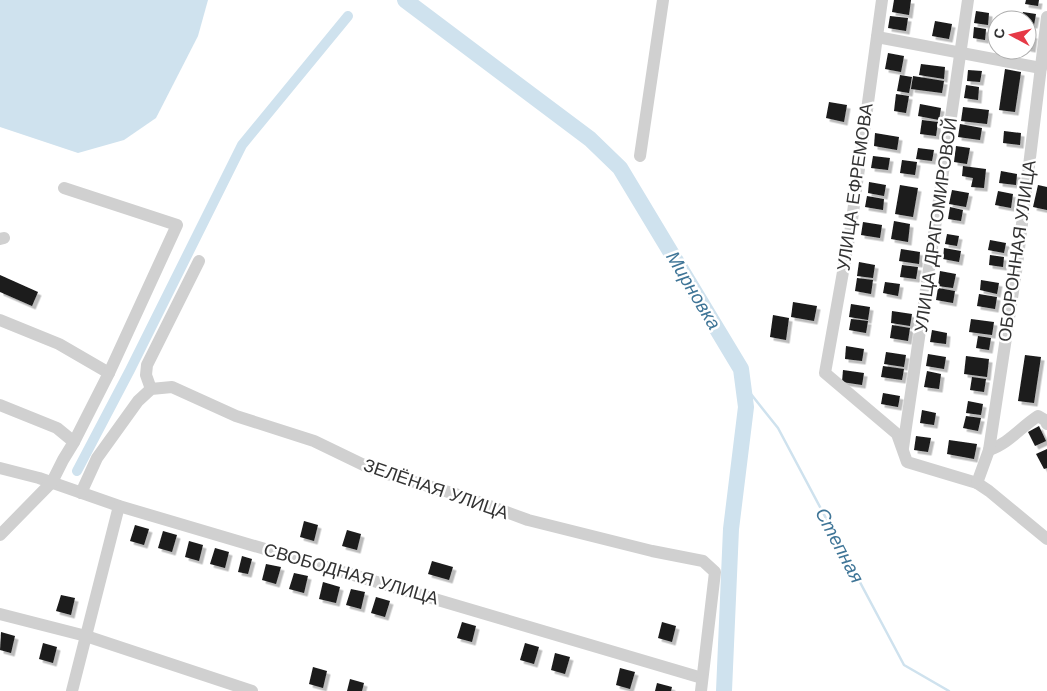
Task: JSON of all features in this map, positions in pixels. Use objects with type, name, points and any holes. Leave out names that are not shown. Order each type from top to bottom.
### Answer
[{"type":"street","points":[[640,156],[663,0]]},
{"type":"street","name":"УЛИЦА ЕФРЕМОВА","points":[[882,0],[851,227],[826,373],[897,434],[903,450]]},
{"type":"street","name":"УЛИЦА ДРАГОМИРОВОЙ","points":[[903,450],[968,0]]},
{"type":"street","name":"ОБОРОННАЯ УЛИЦА","points":[[977,484],[989,450],[1016,265],[1047,17]]},
{"type":"street","points":[[878,37],[1041,68]]},
{"type":"street","points":[[0,535],[52,482],[109,373],[177,224],[64,188]]},
{"type":"street","points":[[82,493],[97,458],[138,401],[151,389],[146,375],[147,365],[199,262]]},
{"type":"street","points":[[0,320],[58,344],[109,373]]},
{"type":"street","name":"ЗЕЛЁНАЯ УЛИЦА","points":[[151,389],[172,387],[236,416],[314,441],[374,470],[462,496],[528,520],[652,551],[703,561],[715,572],[702,678]]},
{"type":"street","points":[[0,405],[57,428],[74,442]]},
{"type":"street","points":[[989,450],[999,447],[1038,416],[1045,420],[1047,424]]},
{"type":"street","points":[[903,450],[907,462],[977,484],[989,491],[1047,539]]},
{"type":"street","name":"СВОБОДНАЯ УЛИЦА","points":[[0,468],[52,482],[118,506],[702,678]]},
{"type":"street","points":[[72,691],[118,506]]},
{"type":"street","points":[[0,614],[86,636],[252,691]]},
{"type":"street","points":[[701,691],[702,678]]},
{"type":"water","points":[[0,0],[208,0],[198,36],[156,118],[124,140],[78,153],[0,127]]},
{"type":"building","points":[[894,0],[911,0],[909,15],[892,12]]},
{"type":"building","points":[[1026,0],[1039,0],[1038,6],[1025,4]]},
{"type":"building","points":[[976,11],[987,13],[987,25],[974,23]]},
{"type":"building","points":[[890,16],[908,18],[906,31],[888,28]]},
{"type":"building","points":[[935,21],[952,24],[949,39],[932,36]]},
{"type":"building","points":[[974,27],[986,29],[985,40],[973,38]]},
{"type":"building","points":[[888,53],[904,56],[901,72],[885,69]]},
{"type":"building","points":[[921,64],[945,67],[944,79],[919,75]]},
{"type":"building","points":[[1005,69],[1021,72],[1015,112],[999,110]]},
{"type":"building","points":[[968,70],[982,71],[980,82],[967,81]]},
{"type":"building","points":[[900,75],[912,77],[909,93],[897,91]]},
{"type":"building","points":[[913,76],[944,81],[942,93],[911,89]]},
{"type":"building","points":[[966,85],[979,87],[978,100],[964,98]]},
{"type":"building","points":[[896,94],[909,96],[906,113],[894,111]]},
{"type":"building","points":[[829,102],[847,105],[844,122],[826,118]]},
{"type":"building","points":[[920,104],[941,108],[939,120],[918,116]]},
{"type":"building","points":[[963,107],[989,110],[987,124],[961,121]]},
{"type":"building","points":[[922,120],[938,122],[936,136],[920,134]]},
{"type":"building","points":[[960,124],[982,128],[980,140],[958,137]]},
{"type":"building","points":[[1004,131],[1021,133],[1020,145],[1003,143]]},
{"type":"building","points":[[875,133],[899,137],[897,150],[874,146]]},
{"type":"building","points":[[956,146],[970,148],[967,164],[954,162]]},
{"type":"building","points":[[918,148],[934,150],[932,161],[916,159]]},
{"type":"building","points":[[873,156],[890,158],[888,170],[871,168]]},
{"type":"building","points":[[902,160],[917,162],[915,175],[900,173]]},
{"type":"building","points":[[963,166],[986,169],[984,188],[971,187],[973,178],[962,176]]},
{"type":"building","points":[[1001,171],[1017,174],[1016,185],[999,183]]},
{"type":"building","points":[[869,182],[886,185],[884,196],[868,193]]},
{"type":"building","points":[[900,185],[918,188],[913,217],[895,214]]},
{"type":"building","points":[[1038,185],[1047,187],[1047,210],[1033,207]]},
{"type":"building","points":[[952,190],[969,193],[966,207],[949,204]]},
{"type":"building","points":[[998,191],[1013,194],[1011,208],[995,205]]},
{"type":"building","points":[[867,196],[884,199],[883,210],[865,207]]},
{"type":"building","points":[[950,207],[963,210],[961,221],[948,219]]},
{"type":"building","points":[[894,221],[910,224],[908,242],[891,239]]},
{"type":"building","points":[[863,222],[882,225],[880,238],[861,235]]},
{"type":"building","points":[[947,234],[959,236],[957,246],[945,244]]},
{"type":"building","points":[[990,240],[1006,243],[1004,253],[988,250]]},
{"type":"building","points":[[944,248],[961,251],[959,262],[943,259]]},
{"type":"building","points":[[901,249],[920,252],[919,264],[899,261]]},
{"type":"building","points":[[990,255],[1004,257],[1003,267],[989,265]]},
{"type":"building","points":[[859,262],[875,265],[873,278],[857,276]]},
{"type":"building","points":[[902,265],[918,267],[916,279],[900,277]]},
{"type":"building","points":[[940,271],[956,274],[953,288],[938,286]]},
{"type":"building","points":[[0,275],[38,292],[32,306],[0,292]]},
{"type":"building","points":[[857,278],[873,280],[871,294],[855,291]]},
{"type":"building","points":[[981,280],[999,283],[997,294],[980,290]]},
{"type":"building","points":[[885,282],[900,284],[898,296],[883,293]]},
{"type":"building","points":[[938,288],[955,291],[953,303],[936,300]]},
{"type":"building","points":[[979,294],[997,297],[995,309],[977,306]]},
{"type":"building","points":[[793,302],[817,306],[814,321],[791,317]]},
{"type":"building","points":[[851,304],[870,307],[868,320],[849,317]]},
{"type":"building","points":[[892,311],[912,314],[910,326],[891,323]]},
{"type":"building","points":[[773,315],[789,318],[786,340],[770,337]]},
{"type":"building","points":[[851,319],[868,321],[866,333],[849,330]]},
{"type":"building","points":[[971,319],[994,322],[992,335],[969,332]]},
{"type":"building","points":[[892,325],[910,328],[908,341],[890,338]]},
{"type":"building","points":[[932,330],[947,333],[946,344],[930,342]]},
{"type":"building","points":[[978,336],[991,338],[989,350],[976,348]]},
{"type":"building","points":[[846,346],[864,349],[862,361],[845,359]]},
{"type":"building","points":[[886,352],[906,355],[904,367],[884,364]]},
{"type":"building","points":[[928,354],[946,357],[944,369],[926,366]]},
{"type":"building","points":[[1025,355],[1041,357],[1034,403],[1018,401]]},
{"type":"building","points":[[966,356],[989,359],[987,377],[964,374]]},
{"type":"building","points":[[883,366],[904,369],[902,380],[881,377]]},
{"type":"building","points":[[843,370],[864,373],[862,385],[842,382]]},
{"type":"building","points":[[927,371],[941,374],[939,389],[924,387]]},
{"type":"building","points":[[972,377],[986,379],[984,392],[970,390]]},
{"type":"building","points":[[883,393],[900,396],[898,407],[881,404]]},
{"type":"building","points":[[968,401],[983,404],[981,415],[966,413]]},
{"type":"building","points":[[922,410],[936,413],[934,425],[920,423]]},
{"type":"building","points":[[966,416],[981,418],[978,431],[963,428]]},
{"type":"building","points":[[1039,426],[1046,441],[1035,446],[1028,432]]},
{"type":"building","points":[[916,436],[931,438],[928,452],[914,450]]},
{"type":"building","points":[[949,440],[977,444],[974,459],[947,454]]},
{"type":"building","points":[[1047,449],[1047,468],[1044,469],[1036,454]]},
{"type":"building","points":[[304,521],[318,525],[314,541],[300,537]]},
{"type":"building","points":[[135,525],[149,529],[144,545],[130,541]]},
{"type":"building","points":[[347,530],[361,534],[357,550],[342,546]]},
{"type":"building","points":[[163,531],[177,535],[172,552],[158,548]]},
{"type":"building","points":[[189,541],[203,545],[199,561],[185,557]]},
{"type":"building","points":[[215,548],[229,552],[225,568],[210,564]]},
{"type":"building","points":[[242,556],[252,559],[248,574],[238,572]]},
{"type":"building","points":[[432,561],[453,567],[449,580],[428,574]]},
{"type":"building","points":[[266,564],[281,567],[276,584],[262,580]]},
{"type":"building","points":[[294,573],[308,576],[304,593],[289,589]]},
{"type":"building","points":[[323,582],[340,587],[336,603],[319,599]]},
{"type":"building","points":[[351,589],[365,592],[361,609],[346,605]]},
{"type":"building","points":[[61,595],[75,598],[71,615],[56,611]]},
{"type":"building","points":[[376,597],[390,601],[385,617],[371,613]]},
{"type":"building","points":[[462,622],[476,626],[472,642],[457,638]]},
{"type":"building","points":[[662,622],[676,626],[672,642],[658,638]]},
{"type":"building","points":[[1,632],[15,636],[11,653],[0,650]]},
{"type":"building","points":[[43,643],[57,647],[53,663],[39,659]]},
{"type":"building","points":[[525,643],[539,647],[534,664],[520,660]]},
{"type":"building","points":[[555,653],[570,657],[565,674],[551,670]]},
{"type":"building","points":[[313,667],[327,671],[323,688],[309,684]]},
{"type":"building","points":[[620,668],[635,672],[630,689],[616,685]]},
{"type":"building","points":[[350,679],[364,683],[362,691],[347,691]]},
{"type":"building","points":[[657,683],[672,687],[671,691],[655,691]]},
{"type":"waterway","name":"Мирновка","points":[[405,0],[590,139],[620,168],[741,369],[746,407],[731,529],[724,691]]},
{"type":"waterway","points":[[77,471],[130,370],[242,145],[348,16]]},
{"type":"waterway","name":"Степная","points":[[743,384],[778,428],[904,665],[949,691]]}]
